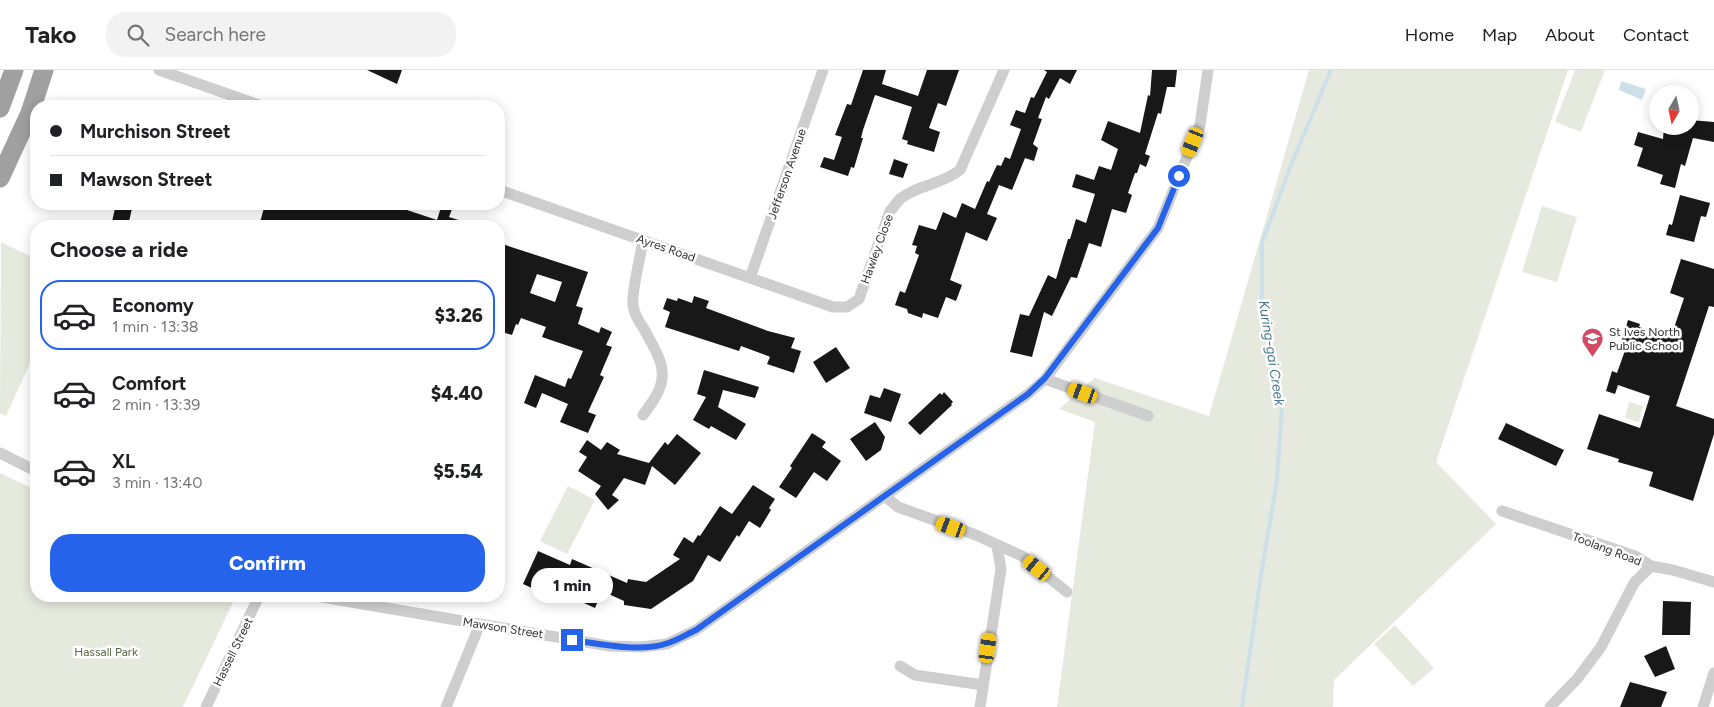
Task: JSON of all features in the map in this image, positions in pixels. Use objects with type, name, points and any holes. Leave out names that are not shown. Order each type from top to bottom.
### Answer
[{"type":"highway","points":[[0,108],[14,70]]},
{"type":"highway","points":[[34,100],[44,70]]},
{"type":"highway","points":[[0,178],[30,113]]},
{"type":"street","points":[[162,70],[245,100]]},
{"type":"street","name":"Jefferson Avenue","points":[[750,278],[823,70]]},
{"type":"street","name":"Hawley Close","points":[[833,307],[847,308],[859,300],[890,211],[900,199],[948,179],[960,170],[1004,70]]},
{"type":"street","name":"Mawson Street","points":[[351,602],[609,646],[641,647],[668,644],[696,630],[1028,394],[1045,378],[1158,228],[1200,124],[1208,70]]},
{"type":"street","name":"Ayres Road","points":[[505,192],[833,307]]},
{"type":"street","points":[[643,240],[632,304],[636,317],[661,361],[664,377],[656,398],[643,415]]},
{"type":"street","points":[[1045,378],[1148,416]]},
{"type":"street","points":[[0,453],[30,468]]},
{"type":"street","points":[[886,496],[898,507],[976,535],[1022,556],[1067,592]]},
{"type":"street","name":"Toolang Road","points":[[1502,511],[1635,556],[1651,566],[1673,570],[1714,582]]},
{"type":"street","points":[[980,707],[1001,569],[997,546]]},
{"type":"street","points":[[1550,707],[1577,679],[1601,647],[1634,583],[1651,566]]},
{"type":"street","name":"Hassell Street","points":[[206,707],[257,602]]},
{"type":"street","points":[[446,707],[480,624]]},
{"type":"street","points":[[900,666],[915,675],[983,685]]},
{"type":"street","points":[[1703,707],[1714,673]]},
{"type":"green space","points":[[1309,70],[1568,70],[1436,462],[1496,524],[1334,680],[1333,707],[1057,707],[1095,422],[1059,409],[1095,378],[1209,416]]},
{"type":"green space","points":[[1575,70],[1605,70],[1581,132],[1555,122]]},
{"type":"green space","points":[[1542,206],[1577,217],[1557,282],[1522,272]]},
{"type":"green space","points":[[1,242],[30,256],[30,363],[6,416],[0,413]]},
{"type":"green space","points":[[1629,402],[1643,406],[1639,422],[1625,418]]},
{"type":"green space","name":"Hassall Park","points":[[0,473],[30,487],[30,602],[233,602],[183,707],[0,707]]},
{"type":"green space","points":[[568,486],[595,500],[567,554],[540,541]]},
{"type":"green space","points":[[1395,625],[1434,668],[1413,686],[1374,644]]},
{"type":"shaded area","points":[[1621,81],[1646,89],[1642,100],[1619,90]]},
{"type":"building","points":[[367,70],[402,70],[397,84]]},
{"type":"building","points":[[863,70],[886,70],[882,84],[918,96],[927,70],[959,70],[946,106],[938,103],[929,128],[940,132],[934,152],[907,144],[908,141],[902,139],[912,107],[875,95],[863,130],[861,138],[863,138],[854,168],[851,167],[848,176],[820,167],[824,157],[834,160],[842,137],[835,135],[847,104],[851,105]]},
{"type":"building","points":[[1044,70],[1077,70],[1070,84],[1060,78],[1049,99],[1046,97],[1038,118],[1042,119],[1033,144],[1038,148],[1034,161],[1025,158],[1012,190],[999,185],[987,214],[997,218],[987,241],[966,232],[950,280],[962,285],[956,301],[946,297],[938,318],[923,313],[922,318],[908,313],[907,309],[895,305],[900,291],[905,293],[919,255],[915,253],[917,246],[912,245],[919,225],[936,230],[943,212],[956,218],[962,203],[975,209],[987,181],[989,182],[997,165],[1001,166],[1005,157],[1010,159],[1021,129],[1010,125],[1016,110],[1025,113],[1031,97],[1034,98],[1047,72]]},
{"type":"building","points":[[1152,70],[1177,70],[1175,87],[1167,87],[1161,114],[1158,113],[1145,154],[1150,156],[1146,167],[1140,164],[1137,173],[1135,173],[1128,193],[1132,195],[1126,213],[1112,209],[1101,247],[1089,243],[1077,278],[1071,277],[1052,316],[1044,312],[1032,357],[1010,352],[1020,314],[1029,316],[1048,275],[1056,279],[1076,219],[1086,223],[1095,194],[1072,187],[1076,174],[1094,180],[1099,166],[1111,170],[1118,149],[1101,140],[1108,121],[1140,133],[1148,95],[1150,96]]},
{"type":"building","points":[[1699,121],[1714,122],[1714,142],[1693,138],[1685,166],[1681,164],[1675,188],[1660,184],[1663,175],[1637,166],[1643,148],[1634,145],[1638,132],[1663,139],[1663,135],[1699,135]]},
{"type":"building","points":[[894,159],[908,164],[903,178],[889,174]]},
{"type":"building","points":[[1680,195],[1710,203],[1706,217],[1701,216],[1694,242],[1666,235],[1669,224],[1672,225]]},
{"type":"building","points":[[115,210],[132,210],[129,220],[112,220]]},
{"type":"building","points":[[263,210],[407,210],[437,220],[261,220]]},
{"type":"building","points":[[440,210],[452,210],[449,217],[458,220],[437,220]]},
{"type":"building","points":[[505,245],[588,272],[576,306],[583,308],[578,324],[599,333],[601,327],[612,332],[606,345],[612,347],[600,375],[604,377],[588,412],[596,415],[588,433],[560,422],[568,404],[542,393],[536,408],[524,403],[535,375],[565,387],[568,378],[571,379],[583,351],[542,337],[546,327],[521,318],[518,325],[516,324],[512,335],[505,333]],"holes":[[[537,274],[562,282],[555,302],[530,293]]]},
{"type":"building","points":[[1681,259],[1714,269],[1714,307],[1709,306],[1676,406],[1714,419],[1714,434],[1693,501],[1649,486],[1653,472],[1618,462],[1619,459],[1587,449],[1599,414],[1640,428],[1650,396],[1618,385],[1615,394],[1606,391],[1612,371],[1617,373],[1628,342],[1622,340],[1628,320],[1640,324],[1639,327],[1671,337],[1684,298],[1670,293]]},
{"type":"building","points":[[694,296],[709,301],[706,308],[768,331],[795,338],[791,348],[801,351],[794,373],[767,364],[770,357],[741,346],[739,351],[665,327],[670,312],[663,309],[667,298],[677,301],[678,298],[692,303]]},
{"type":"building","points":[[836,347],[850,368],[826,383],[813,362]]},
{"type":"building","points":[[704,370],[759,387],[755,398],[723,390],[718,407],[746,424],[736,440],[711,426],[709,429],[693,420],[706,397],[697,394]]},
{"type":"building","points":[[884,388],[901,394],[891,422],[864,413],[870,395],[880,398]]},
{"type":"building","points":[[944,392],[953,402],[952,405],[920,435],[908,423],[940,393],[942,395]]},
{"type":"building","points":[[875,422],[885,437],[881,450],[866,461],[850,439]]},
{"type":"building","points":[[1506,423],[1564,450],[1556,466],[1498,439]]},
{"type":"building","points":[[812,433],[826,442],[822,447],[841,461],[827,481],[814,472],[796,498],[779,487],[792,468],[790,466]]},
{"type":"building","points":[[677,434],[701,453],[675,485],[652,466],[645,485],[624,478],[612,495],[619,500],[608,510],[595,494],[601,486],[578,471],[587,457],[579,452],[587,440],[601,450],[607,442],[620,450],[617,454],[649,463],[665,442],[668,445]]},
{"type":"building","points":[[753,485],[775,499],[769,508],[771,510],[760,528],[749,521],[739,537],[737,535],[720,562],[708,555],[693,581],[651,609],[624,605],[624,601],[602,591],[595,608],[555,590],[554,592],[536,585],[534,589],[523,584],[538,551],[570,565],[572,559],[627,583],[628,579],[646,582],[680,559],[673,555],[684,537],[693,543],[698,535],[700,536],[720,506],[732,514]]},
{"type":"building","points":[[1663,601],[1691,602],[1690,635],[1662,635]]},
{"type":"building","points":[[1666,646],[1675,669],[1655,677],[1644,656]]},
{"type":"building","points":[[1630,682],[1667,692],[1661,707],[1620,707]]},
{"type":"waterway","name":"Kuring-gai Creek","points":[[1242,707],[1277,480],[1282,406],[1262,310],[1262,243],[1291,165],[1331,70]]},
{"type":"place","name":"St Ives North Public School","points":[[1593,358]]},
{"type":"route","points":[[572,640],[609,646],[641,647],[668,644],[696,630],[1028,394],[1045,378],[1158,228],[1179,176]]}]
